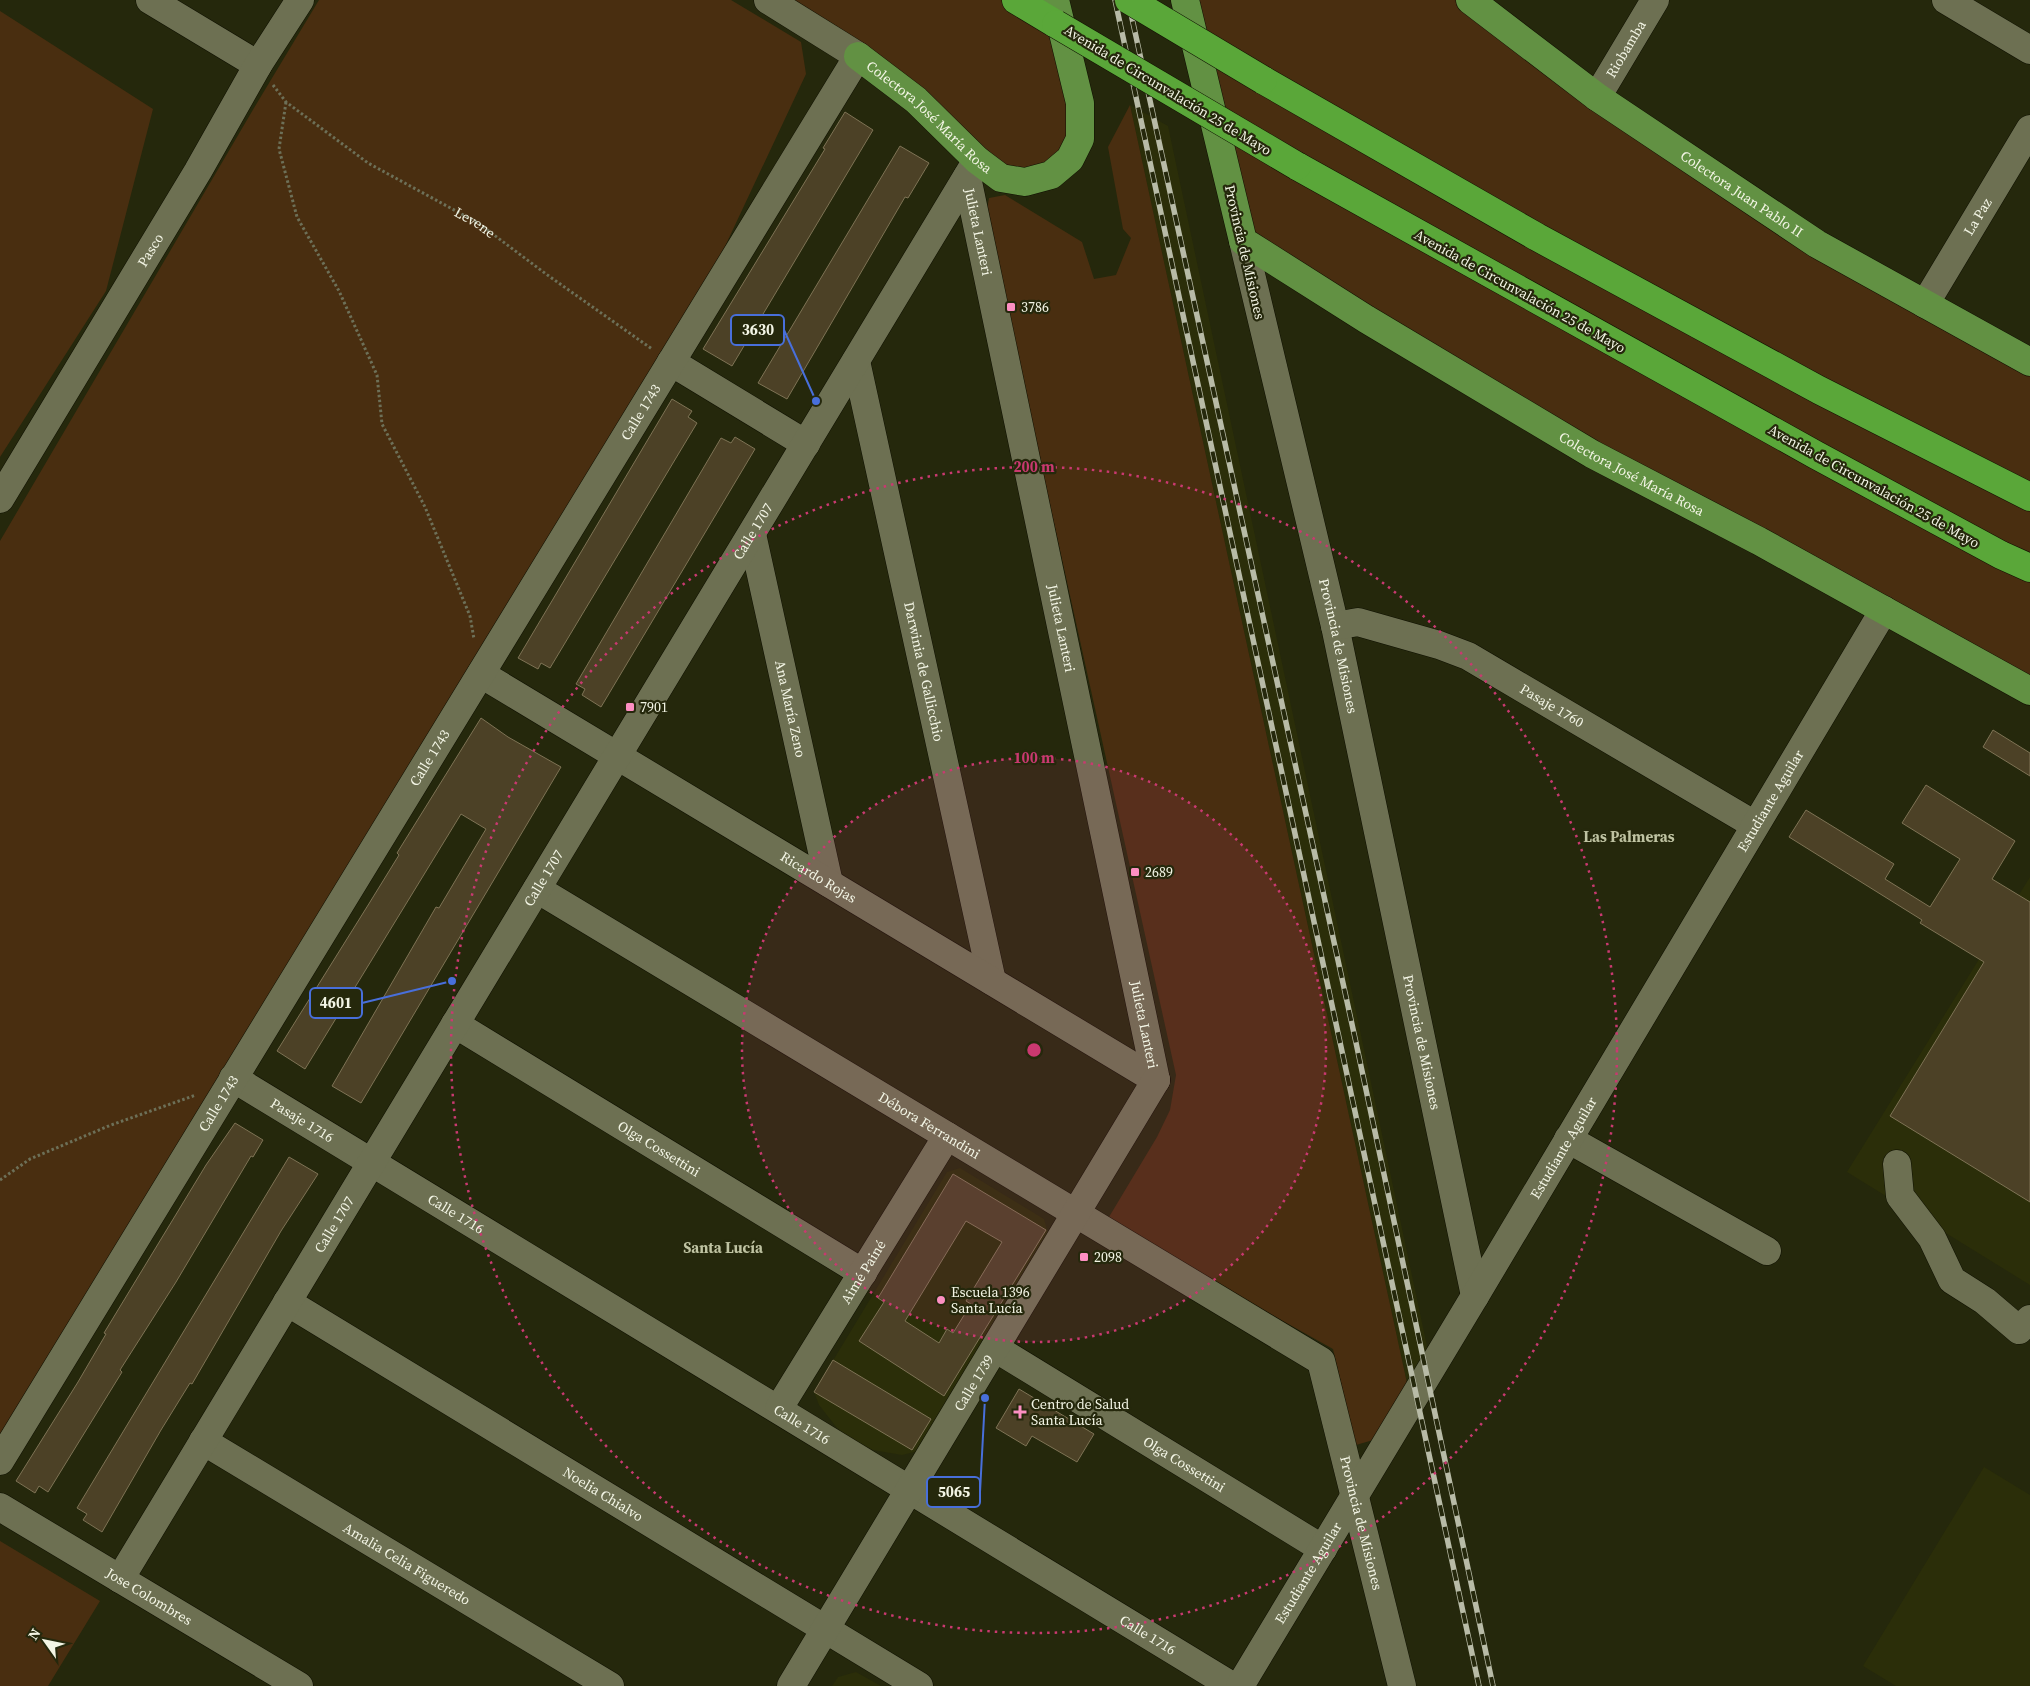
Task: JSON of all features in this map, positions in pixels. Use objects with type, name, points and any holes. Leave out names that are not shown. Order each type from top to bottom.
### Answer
[{"type":"highway","name":"Avenida de Circunvalación 25 de Mayo","points":[[1016,0],[1297,166],[1784,438],[2002,555],[2030,568]]},
{"type":"highway","points":[[1129,0],[1389,154],[1682,316],[1819,390],[2030,497]]},
{"type":"highway","points":[[1996,479],[2030,491]]},
{"type":"highway","points":[[2002,555],[2030,581]]},
{"type":"main road","name":"Colectora José María Rosa","points":[[858,56],[916,100],[972,168],[1001,178],[1025,182],[1051,174],[1070,159],[1080,139],[1080,103],[1055,0]]},
{"type":"main road","name":"Provincia de Misiones","points":[[1184,0],[1242,241]]},
{"type":"main road","name":"Colectora Juan Pablo II","points":[[1470,0],[1597,97],[1818,244],[2030,362]]},
{"type":"main road","name":"Colectora José María Rosa","points":[[1242,241],[1366,319],[1592,454],[1759,541],[2030,691]]},
{"type":"street","points":[[150,0],[258,65]]},
{"type":"street","name":"Pasco","points":[[0,500],[198,171],[258,65],[300,0]]},
{"type":"street","name":"Colectora José María Rosa","points":[[768,0],[858,56]]},
{"type":"street","name":"Riobamba","points":[[1597,97],[1655,0]]},
{"type":"street","points":[[1946,0],[2030,50]]},
{"type":"street","name":"Calle 1743","points":[[0,1460],[858,56]]},
{"type":"street","name":"La Paz","points":[[1925,304],[2030,129]]},
{"type":"street","name":"Calle 1707","points":[[120,1579],[972,168]]},
{"type":"street","name":"Julieta Lanteri","points":[[972,168],[1156,1080]]},
{"type":"street","name":"Provincia de Misiones","points":[[1242,241],[1335,626],[1475,1296]]},
{"type":"street","name":"Darwinia de Gallicchio","points":[[856,361],[992,981]]},
{"type":"street","points":[[671,362],[806,444]]},
{"type":"street","name":"Ana María Zeno","points":[[752,534],[829,883]]},
{"type":"street","name":"Estudiante Aguilar","points":[[1240,1686],[1884,610]]},
{"type":"street","name":"Pasaje 1760","points":[[1335,626],[1358,622],[1439,645],[1468,656],[1755,825]]},
{"type":"street","name":"Ricardo Rojas","points":[[481,674],[1156,1080]]},
{"type":"street","name":"Débora Ferrandini","points":[[537,889],[1321,1361]]},
{"type":"street","name":"Olga Cossettini","points":[[455,1024],[862,1273]]},
{"type":"street","name":"Pasaje 1716","points":[[233,1078],[372,1162]]},
{"type":"street","name":"Calle 1739","points":[[791,1686],[1156,1080]]},
{"type":"street","name":"Aimé Painé","points":[[779,1408],[947,1136]]},
{"type":"street","points":[[1568,1139],[1767,1251]]},
{"type":"street","name":"Calle 1716","points":[[372,1162],[779,1408],[1232,1686]]},
{"type":"street","points":[[1897,1164],[1900,1196],[1932,1238],[1952,1280],[2024,1324]]},
{"type":"street","name":"Noelia Chialvo","points":[[287,1302],[919,1686]]},
{"type":"street","name":"Olga Cossettini","points":[[995,1348],[1323,1549]]},
{"type":"street","name":"Provincia de Misiones","points":[[1321,1361],[1356,1494],[1402,1686]]},
{"type":"street","name":"Amalia Celia Figueredo","points":[[203,1441],[610,1686]]},
{"type":"street","name":"Jose Colombres","points":[[0,1507],[299,1686]]},
{"type":"path","name":"Levene","points":[[258,65],[286,102],[368,163],[478,223],[546,274],[671,362]]},
{"type":"path","points":[[286,102],[279,149],[297,216],[339,291],[377,375],[382,424],[425,507],[470,616],[481,674]]},
{"type":"path","points":[[0,1180],[30,1159],[111,1125],[197,1094]]},
{"type":"shaded area","points":[[319,0],[731,0],[801,42],[806,74],[720,257],[0,1444],[0,541]]},
{"type":"shaded area","points":[[768,0],[1016,0],[1056,24],[1080,139],[1025,182]]},
{"type":"shaded area","points":[[1185,0],[1470,0],[1597,97],[2030,362],[2030,691],[1243,241]]},
{"type":"shaded area","points":[[0,11],[153,109],[106,291],[0,457]]},
{"type":"shaded area","points":[[1130,105],[1168,126],[1428,1351],[1407,1383]]},
{"type":"shaded area","points":[[1130,105],[1407,1383],[1373,1440],[1356,1445],[1333,1349],[1106,1222],[1157,1137],[1170,1110],[1176,1075],[986,215],[989,198],[1005,195],[1082,242],[1094,279],[1116,275],[1131,238],[1123,229],[1108,147]]},
{"type":"shaded area","points":[[2030,877],[2030,1285],[1847,1172]]},
{"type":"shaded area","name":"Escuela 1396 Santa Lucía","points":[[960,1168],[1044,1219],[1050,1240],[922,1450],[902,1455],[873,1450],[848,1437],[837,1428],[819,1405],[814,1392],[947,1172]]},
{"type":"shaded area","points":[[1984,1467],[2030,1495],[2030,1686],[1896,1686],[1863,1666]]},
{"type":"shaded area","points":[[0,1541],[100,1601],[48,1686],[0,1686]]},
{"type":"shaded area","points":[[856,1672],[881,1686],[832,1686],[838,1677]]},
{"type":"building","points":[[845,112],[873,130],[732,366],[703,349],[825,149],[823,148]]},
{"type":"building","points":[[900,146],[929,163],[908,198],[905,197],[787,399],[758,383]]},
{"type":"building","points":[[672,399],[692,411],[688,417],[697,423],[550,668],[541,663],[538,669],[518,658]]},
{"type":"building","points":[[735,437],[755,449],[601,707],[582,695],[585,689],[576,684],[721,438],[731,443]]},
{"type":"building","points":[[481,718],[508,737],[561,767],[361,1103],[332,1086],[436,907],[439,908],[486,829],[461,814],[305,1069],[277,1051],[399,855],[397,853]]},
{"type":"building","points":[[1993,730],[2030,753],[2030,776],[1983,747]]},
{"type":"building","points":[[1926,785],[2015,841],[1992,879],[2030,902],[2030,1202],[1890,1116],[1984,962],[1920,923],[1922,920],[1789,837],[1806,810],[1894,864],[1885,879],[1930,907],[1960,859],[1902,823]]},
{"type":"building","points":[[235,1123],[263,1140],[253,1157],[251,1156],[176,1282],[120,1370],[122,1372],[48,1492],[39,1486],[35,1493],[16,1481],[78,1382],[106,1334],[104,1333],[206,1165]]},
{"type":"building","points":[[289,1157],[318,1174],[281,1231],[192,1384],[190,1383],[161,1430],[102,1532],[83,1520],[87,1514],[77,1508]]},
{"type":"building","points":[[953,1174],[1046,1230],[944,1396],[859,1341],[884,1302],[878,1298]],"holes":[[[966,1221],[1002,1242],[966,1301],[971,1304],[953,1333],[947,1329],[939,1343],[905,1321]]]},
{"type":"building","points":[[833,1360],[931,1419],[912,1450],[814,1392]]},
{"type":"building","points":[[1019,1389],[1094,1434],[1077,1462],[1032,1436],[1026,1446],[996,1428]]},
{"type":"railway","points":[[1115,0],[1479,1686]]},
{"type":"railway","points":[[1128,0],[1355,1038],[1493,1686]]},
{"type":"place","name":"3786","points":[[1011,307]]},
{"type":"place","name":"3630","points":[[816,401]]},
{"type":"place","name":"7901","points":[[630,707]]},
{"type":"place","name":"2689","points":[[1135,872]]},
{"type":"place","name":"4601","points":[[452,981]]},
{"type":"place","name":"2098","points":[[1084,1257]]},
{"type":"place","name":"Escuela 1396 Santa Lucía","points":[[941,1300]]},
{"type":"place","name":"5065","points":[[985,1398]]},
{"type":"place","name":"Centro de Salud Santa Lucía","points":[[1020,1412]]},
{"type":"district","name":"Las Palmeras","points":[[1629,837]]},
{"type":"district","name":"Santa Lucía","points":[[723,1248]]}]
